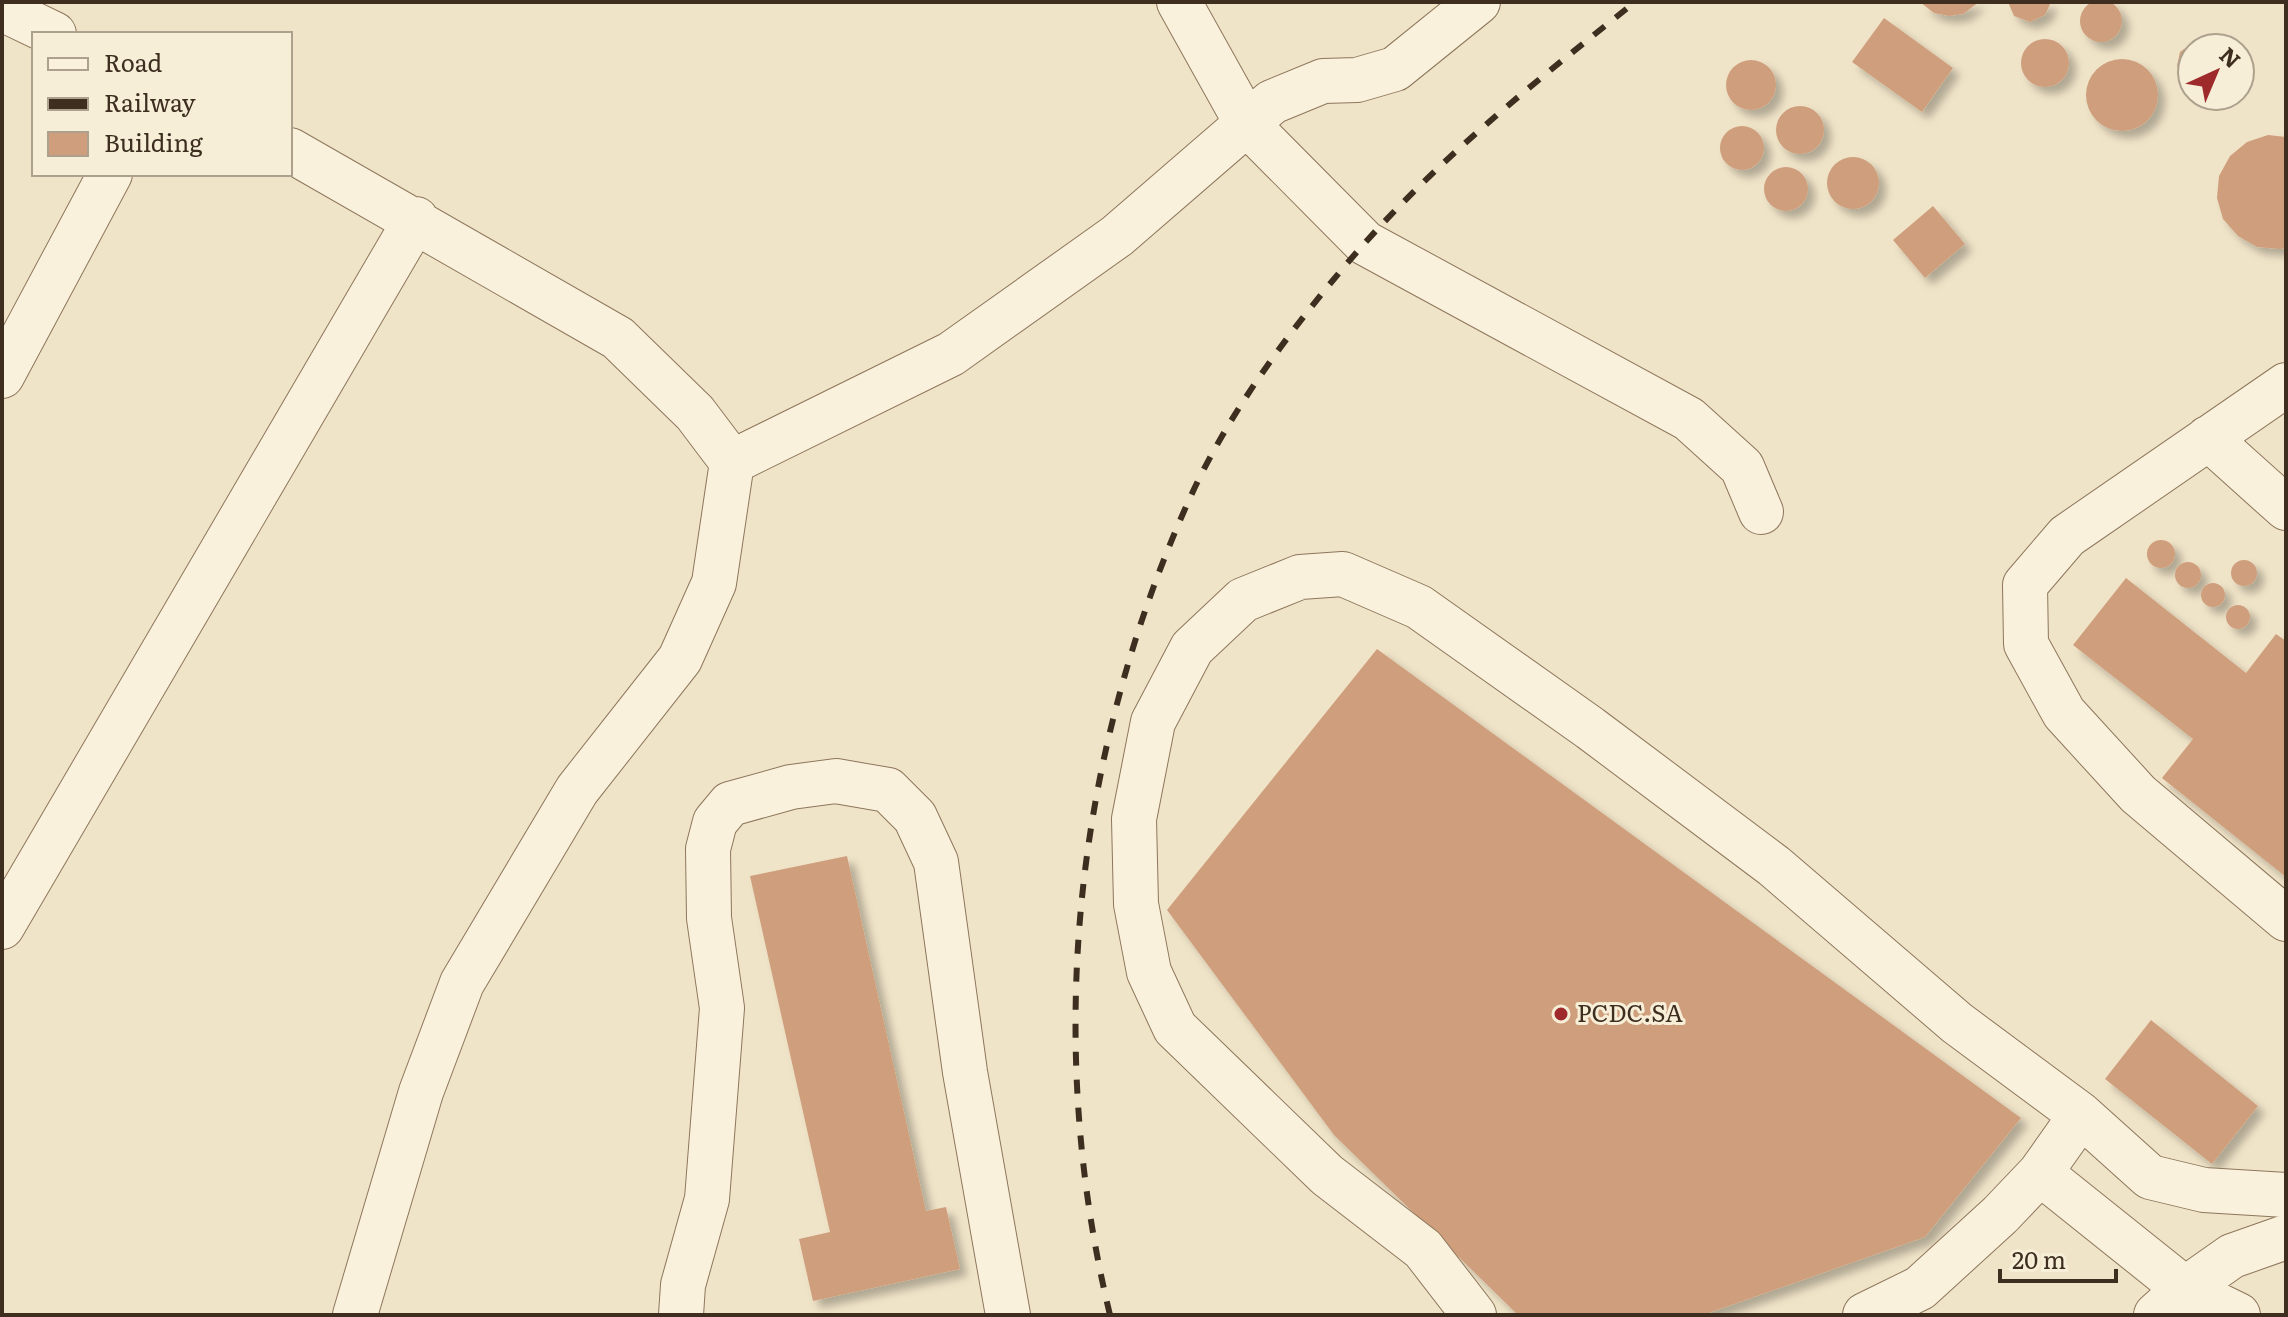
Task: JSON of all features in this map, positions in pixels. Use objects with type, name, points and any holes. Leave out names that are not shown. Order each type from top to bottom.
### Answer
[{"type":"lane","points":[[1179,2],[1247,124],[1365,243],[1689,419],[1742,467],[1761,512]]},
{"type":"lane","points":[[732,462],[951,354],[1117,236],[1272,102],[1323,81],[1357,80],[1395,69],[1478,2]]},
{"type":"lane","points":[[2,9],[50,32]]},
{"type":"lane","points":[[292,151],[416,219],[618,338],[695,413],[732,462],[714,583],[680,659],[577,790],[462,983],[421,1092],[355,1315]]},
{"type":"lane","points":[[2,376],[109,176]]},
{"type":"lane","points":[[2,927],[416,219]]},
{"type":"lane","points":[[2286,385],[2067,536],[2025,585],[2026,644],[2064,713],[2138,794],[2286,919]]},
{"type":"lane","points":[[2208,438],[2286,508]]},
{"type":"lane","points":[[1474,1315],[1423,1249],[1327,1175],[1175,1028],[1149,972],[1136,904],[1134,819],[1153,722],[1192,648],[1243,600],[1300,577],[1343,574],[1419,607],[1590,728],[1774,866],[1957,1023],[2081,1115],[2150,1177],[2204,1190],[2286,1195]]},
{"type":"lane","points":[[681,1315],[683,1285],[707,1199],[722,1008],[709,918],[708,849],[715,822],[730,804],[791,787],[836,781],[888,790],[915,817],[936,862],[965,1072],[1008,1315]]},
{"type":"lane","points":[[1865,1315],[1920,1288],[2000,1215],[2040,1173],[2081,1115]]},
{"type":"lane","points":[[2040,1173],[2170,1302],[2238,1315]]},
{"type":"lane","points":[[2170,1302],[2232,1256],[2286,1237]]},
{"type":"building","points":[[2101,0],[2116,6],[2122,21],[2116,36],[2101,42],[2086,36],[2080,21],[2086,6]]},
{"type":"building","points":[[1920,2],[1979,2],[1963,14],[1949,16],[1934,13]]},
{"type":"building","points":[[2008,2],[2051,2],[2045,15],[2030,22],[2014,16]]},
{"type":"building","points":[[1884,18],[1953,68],[1922,112],[1852,62]]},
{"type":"building","points":[[2045,39],[2062,46],[2069,63],[2062,80],[2045,87],[2028,80],[2021,63],[2028,46]]},
{"type":"building","points":[[2115,59],[2129,59],[2148,69],[2158,88],[2158,102],[2148,121],[2129,131],[2115,131],[2096,121],[2086,102],[2086,88],[2096,69]]},
{"type":"building","points":[[1751,60],[1769,67],[1776,85],[1769,103],[1751,110],[1733,103],[1726,85],[1733,67]]},
{"type":"building","points":[[1800,106],[1817,113],[1824,130],[1817,147],[1800,154],[1783,147],[1776,130],[1783,113]]},
{"type":"building","points":[[1742,126],[1757,133],[1764,148],[1757,163],[1742,170],[1727,163],[1720,148],[1727,133]]},
{"type":"building","points":[[2268,135],[2286,137],[2286,248],[2280,249],[2257,247],[2238,236],[2223,219],[2217,198],[2219,176],[2230,156],[2247,142]]},
{"type":"building","points":[[1853,157],[1872,164],[1879,183],[1872,202],[1853,209],[1834,202],[1827,183],[1834,164]]},
{"type":"building","points":[[1786,167],[1801,174],[1808,189],[1801,204],[1786,211],[1771,204],[1764,189],[1771,174]]},
{"type":"building","points":[[1933,206],[1965,244],[1925,278],[1893,240]]},
{"type":"building","points":[[2161,540],[2171,544],[2175,554],[2171,564],[2161,568],[2151,564],[2147,554],[2151,544]]},
{"type":"building","points":[[2244,560],[2253,564],[2257,573],[2253,582],[2244,586],[2235,582],[2231,573],[2235,564]]},
{"type":"building","points":[[2188,562],[2197,566],[2201,575],[2197,584],[2188,588],[2179,584],[2175,575],[2179,566]]},
{"type":"building","points":[[2126,578],[2246,673],[2276,634],[2286,641],[2286,877],[2162,778],[2193,739],[2073,645]]},
{"type":"building","points":[[2213,583],[2221,587],[2225,595],[2221,603],[2213,607],[2205,603],[2201,595],[2205,587]]},
{"type":"building","points":[[2238,605],[2247,608],[2250,617],[2247,626],[2238,629],[2229,626],[2226,617],[2229,608]]},
{"type":"building","name":"PCDC.SA","points":[[1377,649],[2021,1118],[1925,1237],[1703,1315],[1518,1315],[1334,1135],[1167,910]]},
{"type":"building","points":[[847,856],[926,1211],[946,1207],[960,1269],[813,1301],[799,1239],[830,1232],[750,876]]},
{"type":"building","points":[[2151,1020],[2258,1106],[2212,1164],[2105,1079]]},
{"type":"railway","points":[[1110,1315],[1090,1212],[1078,1109],[1076,1005],[1082,901],[1096,798],[1119,697],[1150,597],[1189,500],[1220,440],[1256,381],[1318,299],[1372,235],[1443,164],[1518,97],[1635,2]]},
{"type":"place","name":"PCDC.SA","points":[[1561,1014]]}]
